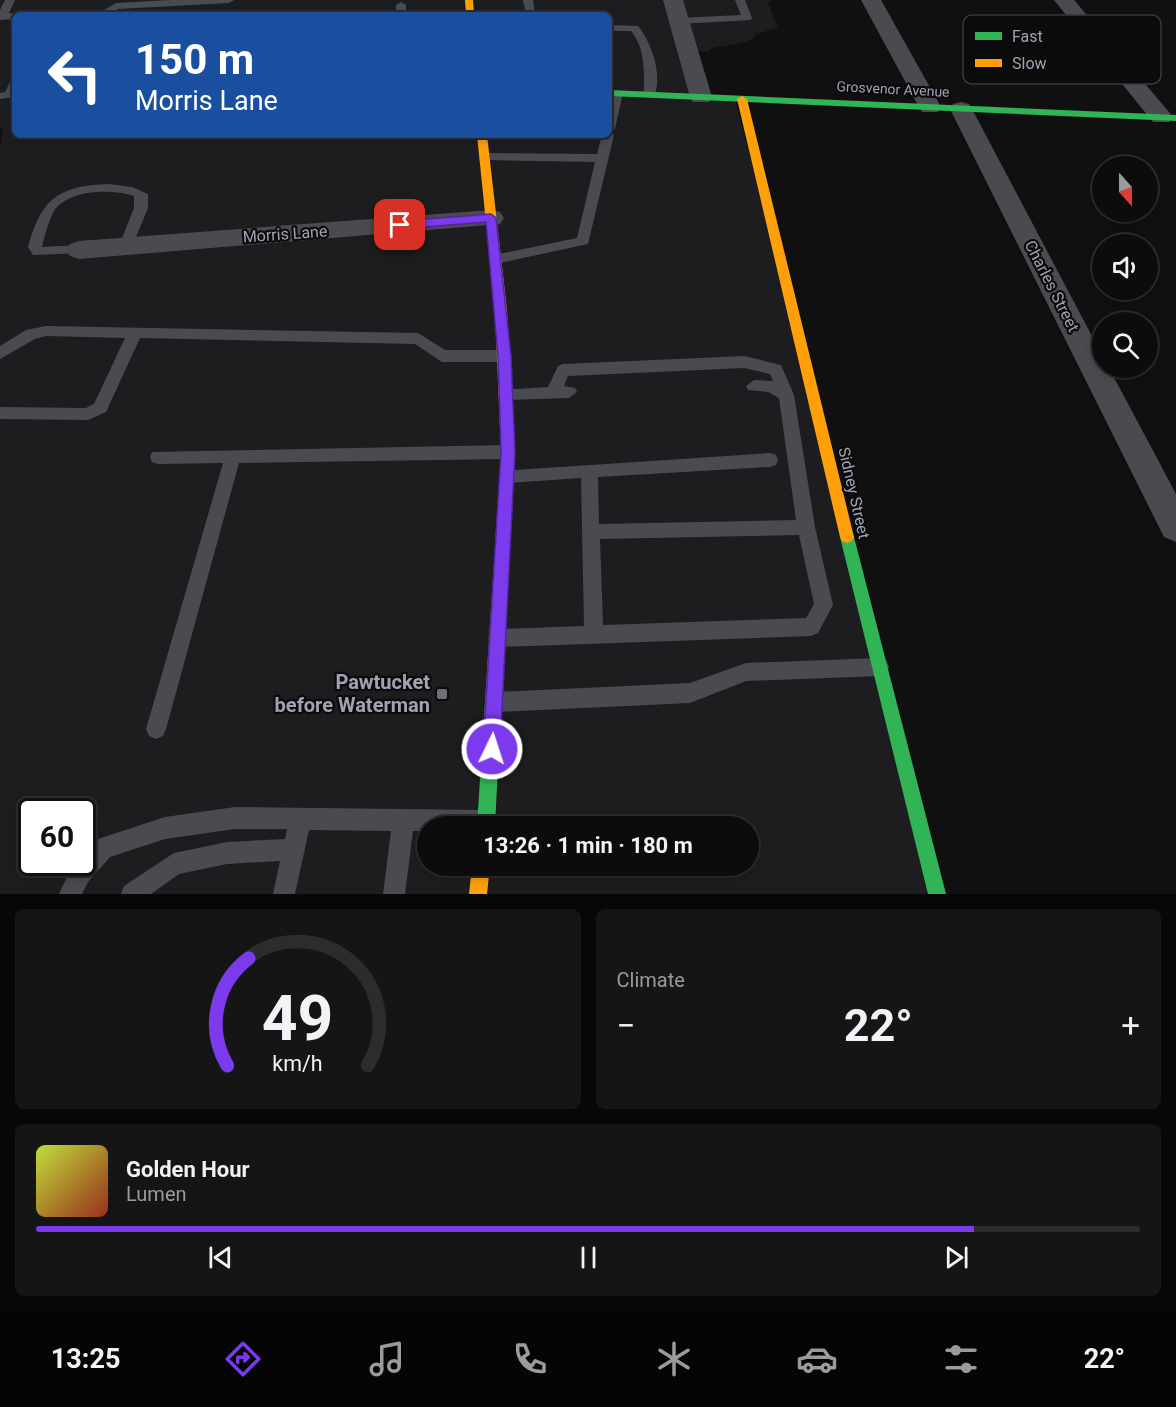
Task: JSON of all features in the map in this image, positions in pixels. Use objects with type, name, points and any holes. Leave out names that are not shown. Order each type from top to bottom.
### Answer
[{"type":"street","points":[[673,0],[701,97]]},
{"type":"street","points":[[871,0],[930,107]]},
{"type":"street","points":[[1064,0],[1077,15]]},
{"type":"street","points":[[1139,84],[1169,118]]},
{"type":"street","name":"Grosvenor Avenue","points":[[613,93],[1169,118]]},
{"type":"street","name":"Sidney Street","points":[[742,99],[879,667],[937,894]]},
{"type":"street","name":"Charles Street","points":[[961,109],[1176,527]]},
{"type":"street","points":[[482,138],[505,356],[508,452],[487,816]]},
{"type":"street","name":"Morris Lane","points":[[79,250],[491,218]]},
{"type":"street","points":[[478,894],[480,876]]},
{"type":"lane","points":[[10,0],[2,17],[12,16]]},
{"type":"lane","points":[[105,12],[116,6],[229,0]]},
{"type":"lane","points":[[679,21],[747,18],[740,0]]},
{"type":"lane","points":[[612,28],[634,28],[644,37],[650,72],[650,95]]},
{"type":"lane","points":[[0,96],[10,95],[12,90]]},
{"type":"lane","points":[[495,259],[583,241],[607,138]]},
{"type":"lane","points":[[484,156],[602,158]]},
{"type":"lane","points":[[79,250],[50,253],[38,252],[35,247],[43,221],[54,202],[71,193],[88,189],[131,189],[141,194],[141,208],[126,246]]},
{"type":"lane","points":[[0,353],[32,334],[46,331],[418,339],[442,356],[505,356]]},
{"type":"lane","points":[[0,412],[88,414],[100,408],[135,333]]},
{"type":"lane","points":[[498,638],[811,627],[824,605],[806,527],[786,395],[776,369],[744,362],[563,370],[561,392],[506,394]]},
{"type":"lane","points":[[754,386],[770,386],[786,395]]},
{"type":"lane","points":[[159,456],[508,452]]},
{"type":"lane","points":[[156,729],[233,456]]},
{"type":"lane","points":[[507,476],[589,473],[770,460]]},
{"type":"lane","points":[[589,473],[594,635]]},
{"type":"lane","points":[[592,532],[806,527]]},
{"type":"lane","points":[[495,702],[690,693],[746,672],[879,667]]},
{"type":"lane","points":[[70,894],[80,874],[103,848],[165,828],[235,818],[417,822]]},
{"type":"lane","points":[[284,894],[300,819]]},
{"type":"lane","points":[[394,894],[403,821]]},
{"type":"lane","points":[[132,894],[174,864],[227,853],[294,849]]},
{"type":"shaded area","points":[[0,0],[773,0],[768,3],[778,28],[756,34],[753,39],[742,43],[713,48],[708,52],[690,50],[703,94],[734,95],[941,894],[0,894],[0,149],[3,129],[0,129]]},
{"type":"traffic: fast","points":[[612,93],[1176,118]]},
{"type":"traffic: fast","points":[[487,816],[503,530]]},
{"type":"traffic: fast","points":[[847,537],[937,894]]},
{"type":"traffic: slow","points":[[469,0],[470,12]]},
{"type":"traffic: slow","points":[[742,99],[847,537]]},
{"type":"traffic: slow","points":[[482,138],[501,310],[508,452],[503,530]]},
{"type":"traffic: slow","points":[[478,894],[480,876]]},
{"type":"place","name":"Pawtucket before Waterman","points":[[442,694]]},
{"type":"route","points":[[400,225],[491,218],[505,356],[508,452],[492,749]]}]
